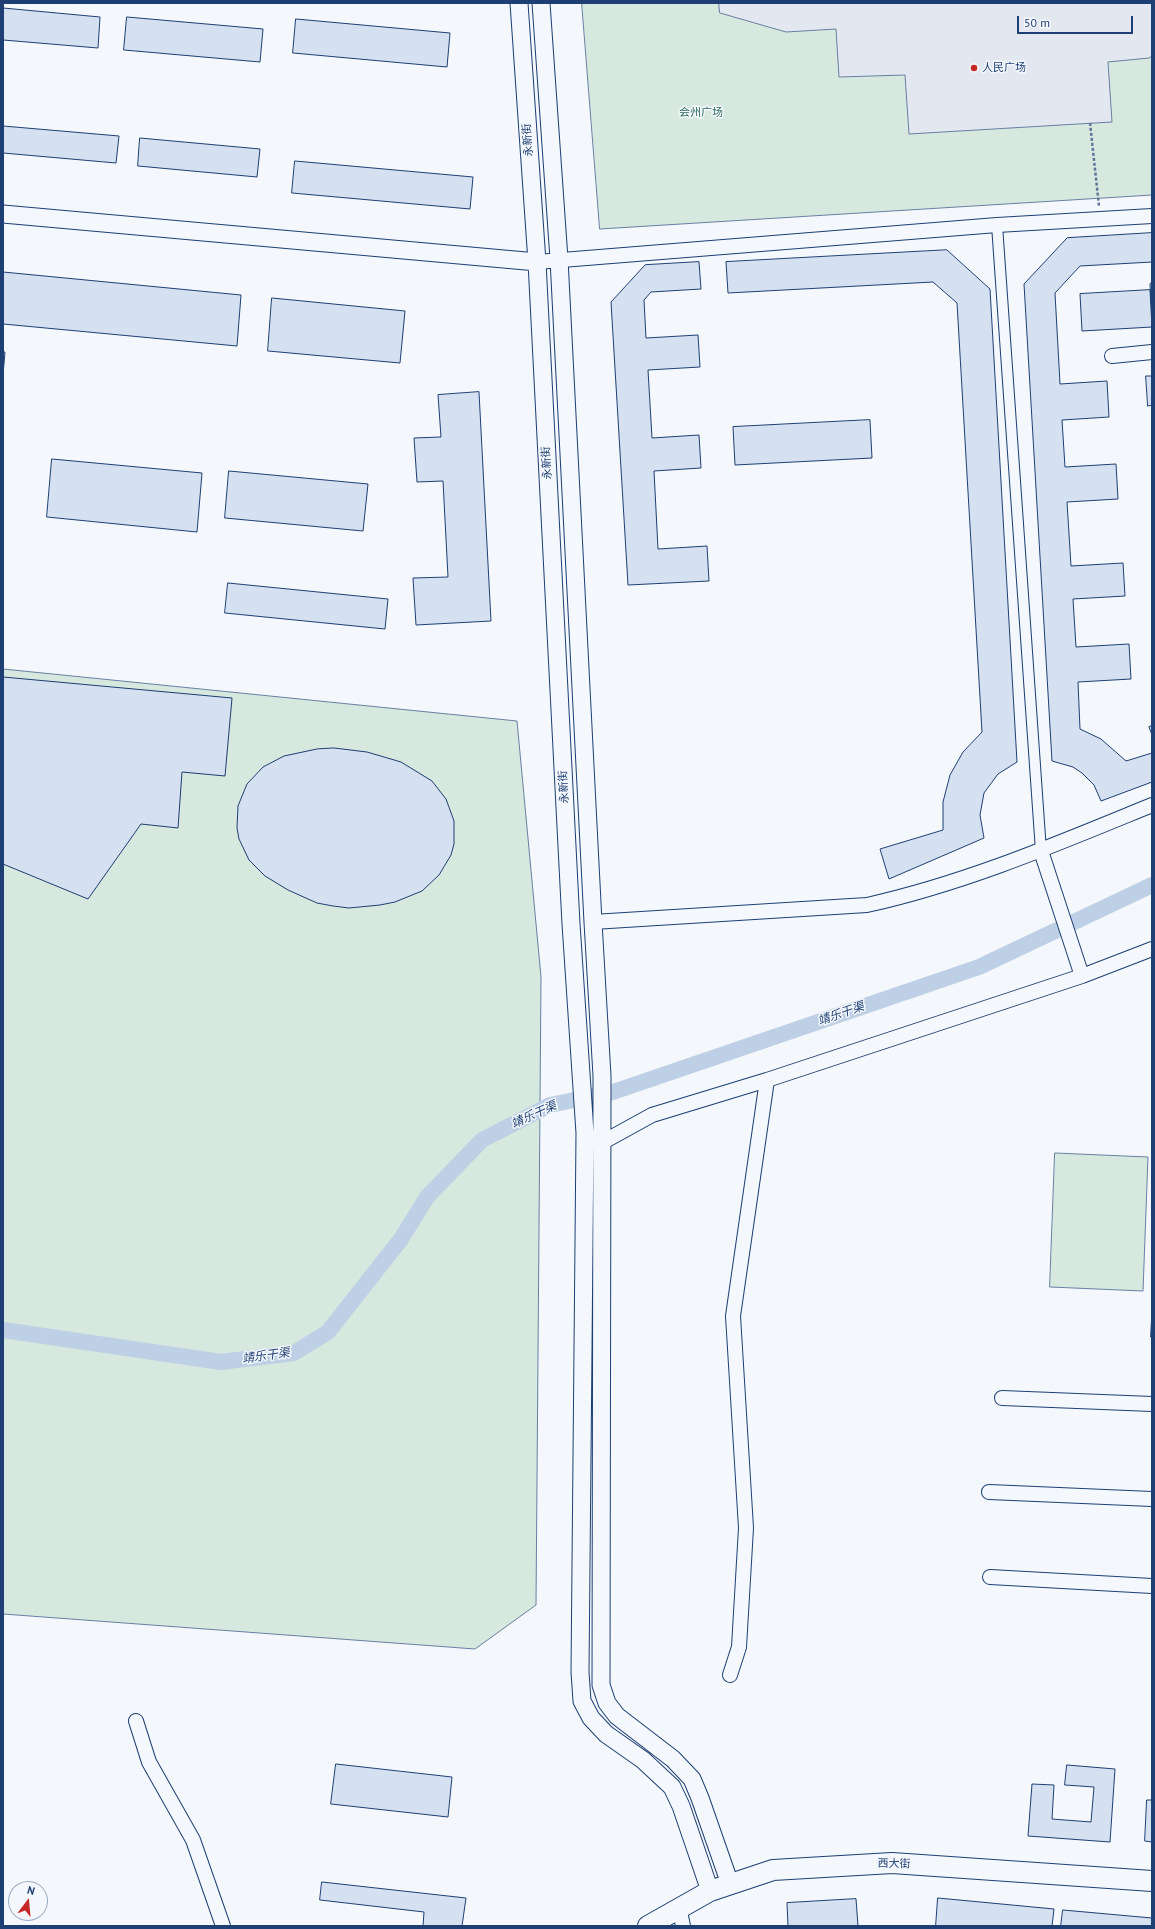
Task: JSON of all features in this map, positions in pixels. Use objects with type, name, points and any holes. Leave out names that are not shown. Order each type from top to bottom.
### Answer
[{"type":"main road","name":"西大街","points":[[648,1926],[681,1917],[710,1891],[773,1870],[892,1863],[1152,1882]]},
{"type":"street","name":"永新街","points":[[519,3],[537,262],[571,924],[585,1132],[580,1672],[582,1701],[591,1718],[606,1734],[643,1760],[672,1787],[681,1806],[710,1891]]},
{"type":"street","name":"永新街","points":[[542,3],[559,259],[592,922],[602,1076],[600,1685],[607,1702],[617,1716],[673,1759],[692,1779],[730,1884]]},
{"type":"street","points":[[3,214],[537,262],[559,259],[997,225],[1152,216]]},
{"type":"street","points":[[997,225],[1041,851],[1082,976]]},
{"type":"street","points":[[1112,356],[1152,352]]},
{"type":"street","points":[[571,924],[867,905],[908,896],[1041,851],[1152,805]]},
{"type":"street","points":[[603,1135],[652,1115],[767,1080],[1082,976],[1152,949]]},
{"type":"street","points":[[730,1675],[739,1647],[746,1528],[733,1316],[767,1080]]},
{"type":"street","points":[[1002,1398],[1152,1404]]},
{"type":"street","points":[[989,1492],[1152,1499]]},
{"type":"street","points":[[990,1577],[1152,1586]]},
{"type":"street","points":[[136,1721],[149,1762],[193,1840],[223,1926]]},
{"type":"path","points":[[1090,123],[1100,219]]},
{"type":"green space","name":"会州广场","points":[[582,3],[1152,3],[1152,195],[600,229]]},
{"type":"green space","points":[[3,669],[517,721],[541,977],[536,1605],[475,1649],[3,1614]]},
{"type":"green space","points":[[1055,1153],[1148,1157],[1143,1291],[1050,1287]]},
{"type":"shaded area","name":"人民广场","points":[[719,3],[1152,3],[1152,56],[1149,58],[1108,62],[1112,122],[909,134],[905,75],[839,77],[836,29],[786,32],[720,13]]},
{"type":"building","points":[[3,8],[100,17],[98,48],[3,40]]},
{"type":"building","points":[[127,17],[263,29],[260,62],[124,50]]},
{"type":"building","points":[[296,19],[450,33],[447,67],[293,53]]},
{"type":"building","points":[[3,126],[119,136],[116,163],[3,153]]},
{"type":"building","points":[[140,138],[260,149],[257,177],[138,166]]},
{"type":"building","points":[[295,161],[473,177],[470,209],[292,193]]},
{"type":"building","points":[[1152,233],[1152,262],[1080,266],[1055,293],[1060,384],[1107,381],[1109,417],[1062,420],[1065,467],[1116,464],[1118,499],[1067,502],[1071,566],[1123,563],[1125,596],[1073,599],[1076,647],[1129,644],[1131,679],[1078,682],[1080,729],[1101,739],[1126,761],[1152,753],[1152,782],[1101,801],[1094,785],[1082,773],[1073,767],[1052,761],[1024,284],[1067,238]]},
{"type":"building","points":[[947,250],[990,289],[1017,762],[998,774],[984,793],[980,815],[984,838],[889,879],[880,849],[943,830],[943,802],[950,775],[963,752],[982,732],[957,303],[933,282],[728,293],[726,262]]},
{"type":"building","points":[[699,262],[701,289],[651,292],[644,300],[646,338],[698,335],[700,367],[648,370],[652,438],[699,435],[701,468],[654,471],[658,549],[707,546],[709,581],[628,585],[611,302],[645,265]]},
{"type":"building","points":[[3,272],[241,295],[237,346],[3,324]]},
{"type":"building","points":[[1152,283],[1152,317],[1150,284]]},
{"type":"building","points":[[1150,290],[1152,327],[1082,331],[1080,294]]},
{"type":"building","points":[[272,298],[405,311],[400,363],[268,351]]},
{"type":"building","points":[[3,352],[5,352],[3,375]]},
{"type":"building","points":[[1146,376],[1152,376],[1152,405],[1148,406]]},
{"type":"building","points":[[479,392],[491,621],[416,625],[413,578],[448,577],[443,481],[417,482],[414,438],[441,437],[438,395]]},
{"type":"building","points":[[870,420],[872,458],[735,465],[733,427]]},
{"type":"building","points":[[52,459],[202,473],[197,532],[47,517]]},
{"type":"building","points":[[229,471],[368,484],[363,531],[225,518]]},
{"type":"building","points":[[228,583],[388,599],[385,629],[225,613]]},
{"type":"building","points":[[3,677],[232,698],[225,776],[182,772],[178,828],[141,824],[88,899],[3,864]]},
{"type":"building","points":[[1152,726],[1152,735],[1149,727]]},
{"type":"building","points":[[334,748],[367,752],[401,762],[432,781],[446,799],[454,821],[454,844],[451,855],[439,875],[422,891],[395,902],[380,905],[349,908],[333,906],[317,903],[288,890],[265,876],[249,860],[239,839],[237,828],[238,806],[247,784],[263,767],[284,756],[317,749]]},
{"type":"building","points":[[1152,1312],[1152,1337],[1151,1337]]},
{"type":"building","points":[[336,1764],[452,1777],[448,1817],[331,1804]]},
{"type":"building","points":[[1067,1765],[1115,1769],[1110,1842],[1028,1836],[1032,1784],[1054,1785],[1052,1819],[1091,1822],[1094,1787],[1065,1785]]},
{"type":"building","points":[[1147,1800],[1152,1800],[1152,1842],[1145,1841]]},
{"type":"building","points":[[322,1882],[466,1898],[462,1926],[423,1926],[424,1912],[320,1900]]},
{"type":"building","points":[[938,1898],[1054,1909],[1052,1926],[936,1926]]},
{"type":"building","points":[[856,1899],[858,1926],[788,1926],[787,1903]]},
{"type":"building","points":[[1063,1910],[1152,1918],[1152,1926],[1061,1926]]},
{"type":"waterway","name":"靖乐干渠","points":[[3,1330],[221,1362],[294,1353],[328,1332],[401,1239],[427,1197],[482,1140],[550,1105],[613,1092],[979,967],[1152,885]]},
{"type":"place","name":"人民广场","points":[[974,68]]}]
